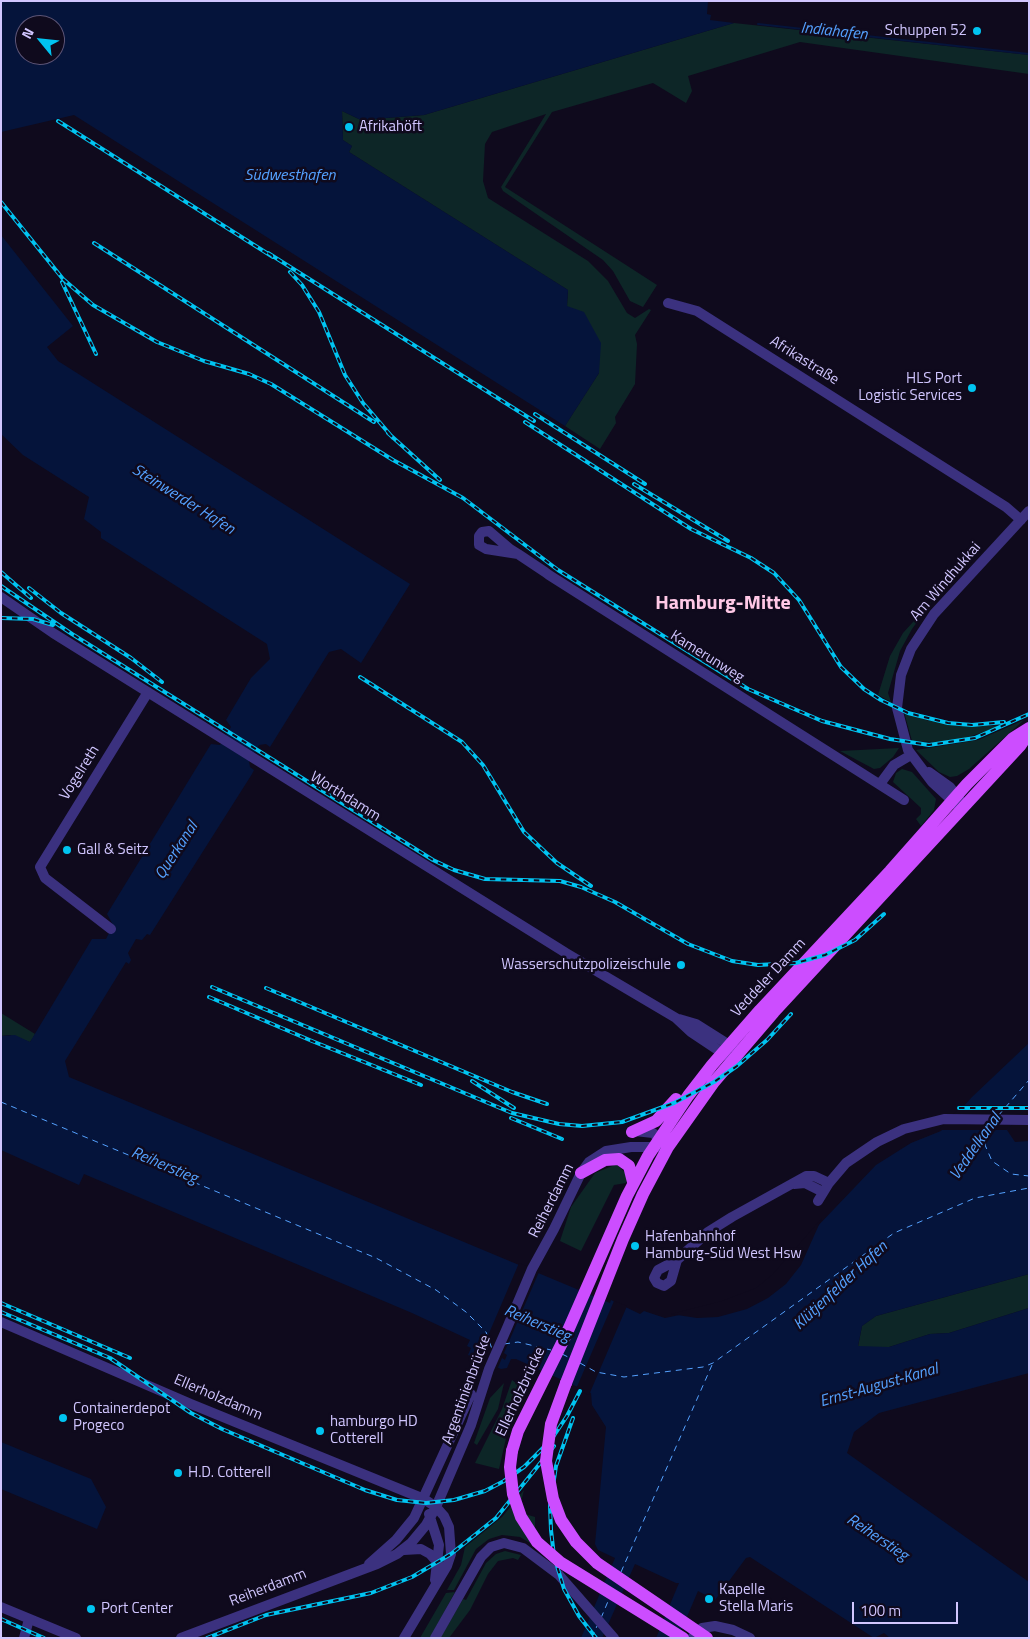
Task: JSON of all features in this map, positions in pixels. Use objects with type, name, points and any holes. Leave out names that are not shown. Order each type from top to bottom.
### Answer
[{"type":"main road","name":"Veddeler Damm","points":[[586,1290],[633,1182],[731,1052],[896,865],[957,802],[1013,738],[1029,728]]},
{"type":"main road","name":"Veddeler Damm","points":[[957,802],[1020,746],[1029,733]]},
{"type":"main road","name":"Veddeler Damm","points":[[707,1638],[614,1576],[588,1555],[566,1528],[553,1499],[546,1461],[551,1424],[643,1194],[660,1144],[712,1064],[731,1052]]},
{"type":"main road","points":[[632,1132],[661,1118],[686,1086],[712,1064]]},
{"type":"main road","points":[[581,1173],[605,1160],[619,1159],[629,1166],[633,1182]]},
{"type":"main road","name":"Ellerholzbrücke","points":[[586,1290],[518,1431],[512,1451],[510,1467],[513,1494],[520,1517],[537,1542],[560,1562],[683,1638]]},
{"type":"street","name":"Afrikastraße","points":[[668,303],[697,311],[1006,507],[1021,520]]},
{"type":"street","name":"Am Windhukkai","points":[[957,802],[950,787],[919,765],[911,755],[900,723],[897,703],[902,675],[911,649],[934,614],[1029,511]]},
{"type":"street","name":"Kamerunweg","points":[[518,554],[904,800]]},
{"type":"street","name":"Worthdamm","points":[[1,597],[148,692],[566,953],[676,1018],[696,1024],[731,1052]]},
{"type":"street","name":"Vogelreth","points":[[111,929],[45,878],[40,871],[42,863],[148,692]]},
{"type":"street","points":[[880,784],[894,765],[911,755]]},
{"type":"street","points":[[794,1184],[805,1183],[820,1196],[828,1182],[853,1158],[877,1142],[914,1125],[949,1119],[1029,1120]]},
{"type":"street","points":[[632,1132],[650,1132],[660,1144]]},
{"type":"street","name":"Reiherdamm","points":[[540,1257],[581,1173],[590,1162],[606,1151],[660,1144]]},
{"type":"street","points":[[677,1260],[716,1227],[794,1184],[810,1176],[828,1182]]},
{"type":"street","name":"Argentinienbrücke","points":[[436,1507],[472,1425],[490,1369],[532,1269],[540,1257]]},
{"type":"street","name":"Ellerholzdamm","points":[[1,1322],[436,1507]]},
{"type":"street","name":"Argentinienbrücke","points":[[423,1501],[471,1394]]},
{"type":"street","points":[[423,1501],[431,1518],[439,1545],[435,1585]]},
{"type":"street","name":"Reiherdamm","points":[[366,1566],[402,1534],[423,1501]]},
{"type":"street","points":[[404,1638],[447,1566],[452,1547],[449,1527],[444,1516],[436,1507]]},
{"type":"street","name":"Reiherdamm","points":[[181,1638],[366,1566],[384,1561],[404,1550],[431,1518],[436,1507]]},
{"type":"street","points":[[435,1638],[481,1557],[491,1547],[500,1544],[516,1545],[531,1553],[559,1575],[613,1637]]},
{"type":"street","points":[[404,1550],[421,1549],[430,1554],[438,1563]]},
{"type":"street","points":[[1,1607],[76,1638]]},
{"type":"street","points":[[24,1638],[29,1619]]},
{"type":"street","points":[[692,1638],[702,1628],[716,1626],[736,1631],[750,1638]]},
{"type":"green space","points":[[734,23],[1029,55],[1029,74],[800,42],[688,76],[692,91],[686,103],[653,83],[552,112],[505,187],[657,285],[643,307],[630,301],[613,271],[603,260],[503,191],[501,187],[546,114],[492,132],[485,144],[483,181],[488,198],[588,261],[608,281],[627,313],[635,318],[649,309],[651,310],[635,335],[637,344],[635,384],[615,417],[616,423],[600,449],[565,426],[599,373],[567,306],[568,290],[349,152],[352,146],[343,140],[342,111],[361,120],[424,115]]},
{"type":"green space","points":[[933,600],[912,629],[900,651],[888,693],[891,702],[878,695],[890,656],[903,633]]},
{"type":"green space","points":[[904,712],[926,720],[959,726],[1002,726],[962,739],[934,742],[912,741]]},
{"type":"green space","points":[[1024,720],[969,769],[957,776],[950,777],[939,772],[916,750],[978,740]]},
{"type":"green space","points":[[899,748],[893,757],[880,768],[874,769],[840,751]]},
{"type":"green space","points":[[902,769],[912,772],[936,799],[934,810],[921,826],[916,819],[921,814],[921,808],[893,782],[896,773]]},
{"type":"green space","points":[[1,1013],[35,1034],[30,1042],[10,1035],[1,1036]]},
{"type":"green space","points":[[617,1164],[628,1176],[626,1183],[614,1185],[581,1251],[560,1241],[571,1207],[595,1173]]},
{"type":"green space","points":[[1029,1274],[1029,1308],[949,1333],[930,1334],[889,1347],[858,1347],[862,1326],[876,1316]]},
{"type":"green space","points":[[512,1380],[521,1387],[521,1400],[507,1434],[499,1469],[475,1463],[502,1409]]},
{"type":"green space","points":[[504,1383],[498,1409],[477,1445],[474,1443],[490,1398]]},
{"type":"green space","points":[[524,1490],[520,1506],[525,1514],[535,1517],[535,1546],[520,1537],[502,1535],[489,1539],[476,1549],[454,1590],[447,1590],[461,1565],[465,1547],[502,1517]]},
{"type":"green space","points":[[505,1551],[521,1555],[518,1560],[513,1558],[498,1561],[488,1574],[470,1610],[449,1638],[440,1638],[463,1599],[466,1600],[486,1563],[496,1554]]},
{"type":"green space","points":[[455,1592],[430,1638],[420,1638],[446,1593]]},
{"type":"water","name":"Südwesthafen","points":[[1,1],[708,1],[707,14],[711,15],[710,20],[734,23],[424,115],[361,120],[342,111],[343,140],[352,146],[349,152],[568,290],[567,306],[584,312],[601,343],[599,373],[565,426],[74,115],[1,132]]},
{"type":"water","points":[[1,235],[73,326],[47,347],[58,361],[410,584],[361,663],[341,649],[329,652],[270,747],[266,744],[259,745],[249,761],[250,767],[254,770],[252,774],[150,935],[147,934],[142,940],[136,939],[128,953],[131,960],[129,964],[126,962],[65,1061],[69,1077],[610,1303],[611,1300],[640,1314],[644,1311],[665,1318],[689,1313],[751,1292],[772,1277],[876,1165],[911,1143],[941,1131],[972,1097],[1029,1043],[1029,1104],[1007,1130],[1015,1142],[1029,1141],[1029,1274],[876,1316],[862,1326],[858,1346],[889,1347],[930,1334],[949,1333],[1029,1308],[1029,1373],[879,1413],[854,1432],[847,1453],[1029,1582],[1029,1638],[890,1638],[884,1633],[874,1638],[750,1557],[746,1558],[715,1600],[698,1591],[678,1638],[656,1638],[679,1583],[635,1564],[602,1638],[581,1638],[615,1558],[598,1550],[595,1544],[606,1427],[592,1405],[591,1393],[516,1359],[511,1359],[507,1368],[501,1369],[468,1355],[471,1348],[467,1346],[470,1340],[412,1313],[84,1174],[79,1185],[1,1150],[1,1036],[15,1035],[30,1042],[92,939],[106,939],[113,925],[107,914],[211,744],[220,745],[231,727],[226,720],[251,678],[270,659],[267,644],[101,538],[101,532],[84,519],[89,497],[23,455],[1,434]]},
{"type":"water","points":[[1,1442],[91,1479],[106,1507],[97,1529],[1,1489]]},
{"type":"pier","points":[[962,1105],[1028,1105],[1007,1130],[939,1130]]},
{"type":"pier","points":[[822,1218],[801,1265],[786,1284],[768,1298],[747,1309],[718,1317],[697,1318],[671,1314],[722,1301],[756,1288],[772,1275]]},
{"type":"pier","points":[[519,1263],[542,1272],[539,1272],[504,1353],[507,1355],[505,1360],[502,1358],[497,1370],[476,1362],[479,1356],[473,1354],[475,1348],[481,1351],[476,1347],[478,1342],[484,1345]]},
{"type":"pier","points":[[614,1301],[627,1306],[589,1395],[576,1389]]},
{"type":"waterway","name":"Indiahafen","points":[[758,24],[1029,54]]},
{"type":"ferry route","points":[[998,1116],[1029,1080]]},
{"type":"ferry route","points":[[1,1102],[376,1258],[436,1290],[466,1312],[486,1332],[492,1349],[494,1348]]},
{"type":"ferry route","points":[[993,1123],[989,1129],[985,1145],[992,1161],[1011,1174],[1029,1176]]},
{"type":"ferry route","points":[[580,1363],[596,1372],[624,1377],[703,1367],[713,1363],[894,1233],[975,1198],[1029,1188]]},
{"type":"ferry route","points":[[504,1344],[518,1342],[551,1350]]},
{"type":"ferry route","points":[[562,1354],[570,1358]]},
{"type":"ferry route","points":[[621,1572],[712,1365]]},
{"type":"ferry route","points":[[601,1618],[609,1599]]},
{"type":"ferry route","points":[[592,1638],[597,1626]]},
{"type":"railway","points":[[58,121],[273,257]]},
{"type":"railway","points":[[1,202],[63,279],[93,305],[157,342],[204,361],[249,374],[271,384],[393,460],[463,498],[558,570],[748,689],[822,721],[890,739],[929,745],[975,738],[1029,714]]},
{"type":"railway","points":[[94,243],[374,422]]},
{"type":"railway","points":[[268,253],[534,421]]},
{"type":"railway","points":[[290,272],[302,285],[319,312],[345,375],[363,403],[393,438]]},
{"type":"railway","points":[[62,282],[96,354]]},
{"type":"railway","points":[[535,414],[645,484]]},
{"type":"railway","points":[[525,422],[691,529],[751,558],[774,573],[799,600],[841,667],[864,689],[881,700],[908,713],[948,723],[972,725],[1004,722]]},
{"type":"railway","points":[[388,433],[440,480]]},
{"type":"railway","points":[[634,484],[728,541]]},
{"type":"railway","points":[[1,572],[31,598]]},
{"type":"railway","points":[[1,586],[72,634],[433,860],[454,870],[485,879],[560,881],[581,887],[615,902],[688,944],[732,961],[758,965],[796,963],[825,955],[855,940],[884,914]]},
{"type":"railway","points":[[29,588],[61,613],[131,658],[162,682]]},
{"type":"railway","points":[[1,618],[33,619],[53,625]]},
{"type":"railway","points":[[360,677],[462,742],[483,765],[524,832],[557,863],[591,886]]},
{"type":"railway","points":[[212,987],[512,1113],[559,1124],[582,1126],[622,1122],[674,1103],[714,1082],[737,1066],[767,1040],[791,1014]]},
{"type":"railway","points":[[266,988],[512,1092],[547,1104]]},
{"type":"railway","points":[[209,997],[421,1085]]},
{"type":"railway","points":[[472,1081],[514,1108]]},
{"type":"railway","points":[[959,1108],[1029,1108]]},
{"type":"railway","points":[[511,1118],[562,1139]]},
{"type":"railway","points":[[1,1303],[130,1358]]},
{"type":"railway","points":[[1,1312],[110,1358],[191,1413],[222,1429],[365,1490],[397,1500],[426,1503],[454,1500],[485,1491],[504,1481],[524,1467],[551,1440],[567,1416],[580,1391]]},
{"type":"railway","points":[[573,1418],[556,1466],[550,1506],[551,1530],[554,1556],[564,1589],[579,1616],[596,1638]]},
{"type":"railway","points":[[207,1638],[266,1615],[371,1593],[412,1577],[451,1554],[496,1518],[554,1446]]},
{"type":"railway","points":[[1,1619],[44,1638]]},
{"type":"place","name":"Schuppen 52","points":[[977,31]]},
{"type":"place","name":"Afrikahöft","points":[[349,127]]},
{"type":"place","name":"HLS Port Logistic Services","points":[[972,388]]},
{"type":"place","name":"Gall & Seitz","points":[[67,850]]},
{"type":"place","name":"Wasserschutzpolizeischule","points":[[681,965]]},
{"type":"place","name":"Hafenbahnhof Hamburg-Süd West Hsw","points":[[635,1246]]},
{"type":"place","name":"Containerdepot Progeco","points":[[63,1418]]},
{"type":"place","name":"hamburgo HD Cotterell","points":[[320,1431]]},
{"type":"place","name":"H.D. Cotterell","points":[[178,1473]]},
{"type":"place","name":"Kapelle Stella Maris","points":[[709,1599]]},
{"type":"place","name":"Port Center","points":[[91,1609]]},
{"type":"district","name":"Hamburg-Mitte","points":[[723,604]]},
{"type":"water label","name":"Steinwerder Hafen","points":[[183,500]]},
{"type":"water label","name":"Querkanal","points":[[177,851]]},
{"type":"water label","name":"Veddelkanal","points":[[976,1147]]},
{"type":"water label","name":"Reiherstieg","points":[[164,1166]]},
{"type":"water label","name":"Klütjenfelder Hafen","points":[[841,1286]]},
{"type":"water label","name":"Reiherstieg","points":[[537,1324]]},
{"type":"water label","name":"Ernst-August-Kanal","points":[[879,1386]]},
{"type":"water label","name":"Reiherstieg","points":[[877,1538]]}]
